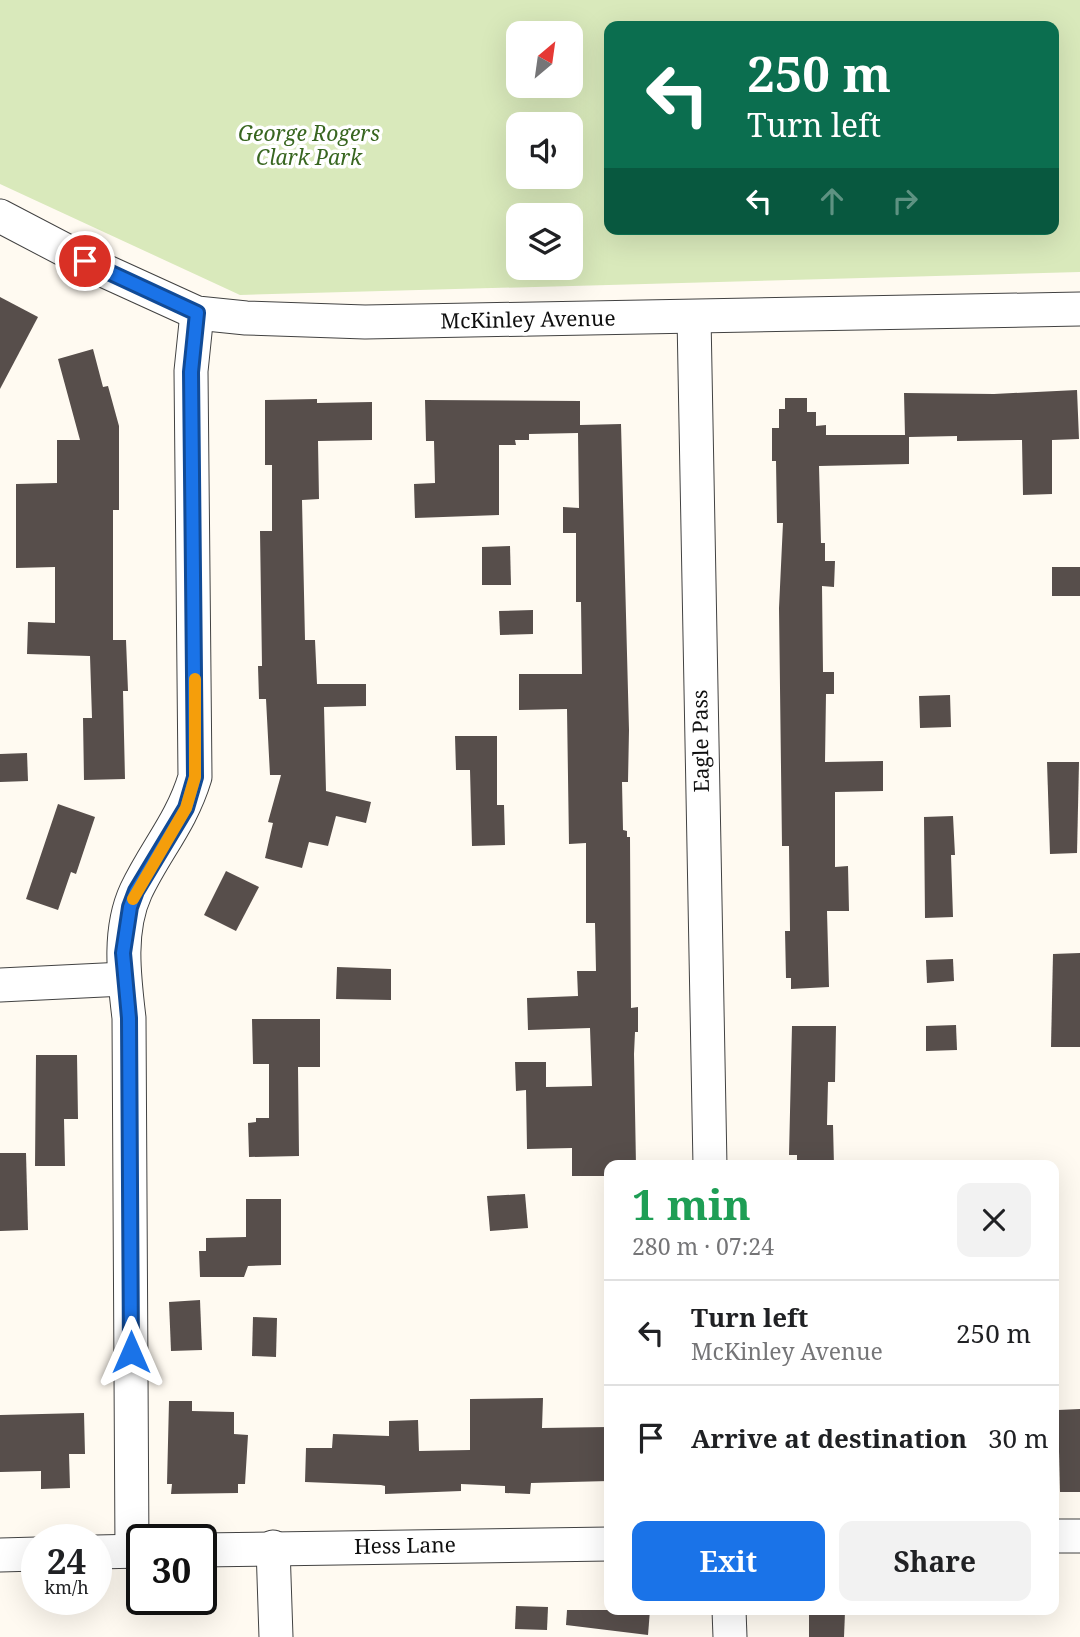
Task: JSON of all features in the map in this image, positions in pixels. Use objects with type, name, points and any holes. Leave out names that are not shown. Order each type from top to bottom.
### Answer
[{"type":"street","name":"McKinley Avenue","points":[[0,216],[107,272],[197,313],[246,318],[365,322],[1080,309]]},
{"type":"street","points":[[137,1524],[129,1018],[123,953],[130,907],[136,891],[186,808],[195,777],[191,372],[197,313]]},
{"type":"street","name":"Eagle Pass","points":[[694,317],[710,1160]]},
{"type":"street","points":[[0,985],[124,979]]},
{"type":"street","points":[[1059,1536],[1080,1536]]},
{"type":"street","name":"Hess Lane","points":[[217,1549],[604,1544]]},
{"type":"street","points":[[273,1547],[276,1637]]},
{"type":"street","points":[[0,1555],[21,1554]]},
{"type":"street","points":[[729,1615],[730,1637]]},
{"type":"green space","name":"George Rogers Clark Park","points":[[0,0],[1080,0],[1080,272],[240,295],[0,184]]},
{"type":"building","points":[[0,297],[38,317],[0,389]]},
{"type":"building","points":[[93,349],[103,387],[108,386],[119,426],[119,510],[113,510],[113,640],[126,640],[128,691],[123,691],[125,779],[84,780],[83,718],[92,718],[90,656],[27,654],[28,622],[55,623],[55,567],[16,568],[16,484],[57,483],[57,440],[80,440],[58,359]]},
{"type":"building","points":[[1077,390],[1079,439],[1052,440],[1052,494],[1023,495],[1022,440],[957,441],[957,436],[909,437],[909,464],[819,466],[821,543],[825,543],[825,561],[835,561],[834,587],[822,586],[823,672],[834,672],[834,694],[826,694],[825,762],[883,761],[883,791],[835,792],[835,867],[848,866],[849,911],[827,911],[829,987],[791,989],[791,978],[786,978],[785,931],[790,931],[789,846],[782,846],[779,608],[783,523],[777,523],[776,461],[772,461],[772,428],[779,428],[779,409],[785,409],[785,398],[807,398],[807,412],[816,412],[816,426],[826,425],[826,435],[905,435],[904,393],[994,394]]},
{"type":"building","points":[[317,399],[317,403],[372,402],[372,440],[318,441],[319,499],[302,500],[305,640],[315,640],[317,684],[366,684],[366,706],[324,707],[326,791],[371,802],[366,823],[336,816],[328,846],[309,842],[302,868],[265,858],[273,823],[268,822],[281,775],[270,775],[266,699],[259,699],[258,666],[262,666],[260,531],[272,531],[272,465],[265,465],[265,400]]},
{"type":"building","points":[[425,400],[580,401],[580,425],[621,424],[629,730],[628,782],[622,782],[623,830],[627,831],[627,837],[630,837],[631,1008],[638,1007],[638,1032],[635,1032],[634,1054],[636,1160],[604,1160],[604,1176],[572,1176],[572,1148],[527,1149],[526,1090],[516,1091],[515,1062],[546,1062],[546,1087],[592,1086],[590,1028],[528,1030],[527,998],[578,996],[577,971],[596,971],[595,923],[586,923],[586,843],[569,844],[567,709],[519,710],[519,674],[582,674],[581,602],[576,602],[576,533],[563,533],[563,507],[579,508],[578,433],[529,434],[529,440],[515,440],[516,445],[499,445],[499,515],[415,518],[414,484],[435,483],[434,441],[426,441]]},
{"type":"building","points":[[510,546],[511,585],[482,585],[482,547]]},
{"type":"building","points":[[1052,567],[1080,567],[1080,596],[1052,596]]},
{"type":"building","points":[[533,610],[533,634],[500,635],[499,611]]},
{"type":"building","points":[[950,695],[951,727],[920,728],[919,696]]},
{"type":"building","points":[[455,736],[497,736],[497,805],[504,805],[505,845],[472,846],[470,770],[456,770]]},
{"type":"building","points":[[27,753],[28,781],[0,782],[0,754]]},
{"type":"building","points":[[1047,762],[1079,762],[1077,853],[1050,854]]},
{"type":"building","points":[[58,804],[95,817],[76,874],[71,872],[58,910],[26,899]]},
{"type":"building","points":[[953,816],[953,917],[925,918],[924,817]]},
{"type":"building","points":[[226,871],[259,887],[236,931],[204,915]]},
{"type":"building","points":[[1080,953],[1080,1047],[1051,1047],[1053,954]]},
{"type":"building","points":[[953,959],[954,981],[927,983],[926,960]]},
{"type":"building","points":[[337,967],[391,969],[391,1000],[336,999]]},
{"type":"building","points":[[252,1019],[320,1019],[320,1067],[298,1067],[299,1156],[249,1157],[248,1123],[256,1122],[256,1118],[269,1118],[269,1064],[253,1064]]},
{"type":"building","points":[[956,1025],[957,1050],[926,1051],[926,1026]]},
{"type":"building","points":[[792,1026],[836,1026],[835,1082],[828,1082],[827,1125],[833,1125],[834,1160],[797,1160],[797,1155],[789,1155]]},
{"type":"building","points":[[36,1055],[77,1055],[78,1119],[64,1119],[65,1166],[35,1166]]},
{"type":"building","points":[[0,1153],[26,1153],[28,1230],[0,1231]]},
{"type":"building","points":[[525,1194],[528,1228],[490,1231],[487,1196]]},
{"type":"building","points":[[246,1199],[281,1199],[281,1265],[248,1266],[244,1277],[200,1277],[199,1251],[206,1251],[206,1238],[246,1237]]},
{"type":"building","points":[[200,1300],[202,1350],[171,1351],[169,1302]]},
{"type":"building","points":[[253,1317],[277,1318],[276,1357],[252,1356]]},
{"type":"building","points":[[543,1398],[542,1428],[604,1427],[604,1481],[531,1483],[530,1494],[505,1493],[505,1486],[461,1484],[461,1491],[385,1494],[385,1486],[381,1485],[305,1482],[306,1448],[332,1448],[333,1434],[389,1436],[389,1421],[418,1420],[419,1451],[470,1450],[470,1399]]},
{"type":"building","points":[[169,1401],[192,1401],[192,1411],[234,1412],[234,1434],[248,1435],[245,1484],[238,1484],[238,1493],[171,1494],[172,1484],[167,1484]]},
{"type":"building","points":[[1080,1409],[1080,1492],[1060,1492],[1059,1410]]},
{"type":"building","points":[[84,1413],[85,1454],[69,1454],[70,1488],[41,1489],[41,1471],[0,1472],[0,1415]]},
{"type":"building","points":[[516,1606],[548,1607],[547,1630],[515,1629]]},
{"type":"building","points":[[567,1610],[604,1610],[604,1615],[650,1615],[648,1635],[566,1625]]},
{"type":"building","points":[[809,1615],[845,1615],[844,1637],[809,1637]]},
{"type":"slow traffic","points":[[133,899],[186,808],[195,777],[195,679]]},
{"type":"route","points":[[85,261],[197,313],[191,372],[197,758],[195,777],[186,808],[136,891],[130,907],[123,953],[129,1018],[131,1352]]}]
